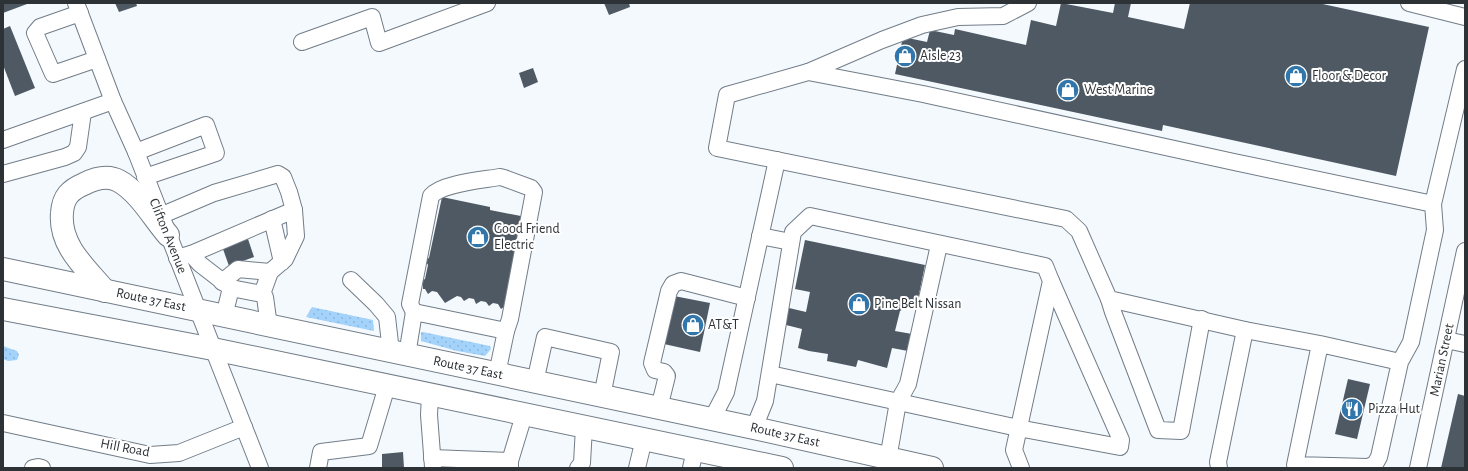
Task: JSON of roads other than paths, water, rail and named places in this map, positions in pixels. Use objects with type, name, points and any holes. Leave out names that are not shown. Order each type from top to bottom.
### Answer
[{"type":"highway","points":[[105,291],[72,252],[65,239],[61,224],[63,206],[67,196],[73,189],[93,180],[104,178],[114,179],[121,182],[133,191],[168,236]]},
{"type":"highway","name":"Route 37 East","points":[[3,269],[712,419],[932,468]]},
{"type":"highway","points":[[3,309],[213,349],[644,439],[693,459],[782,468]]},
{"type":"street","points":[[302,42],[372,17],[380,43],[487,3]]},
{"type":"street","points":[[1028,3],[1008,8],[1003,16],[958,17],[922,25],[882,40],[808,72],[726,95],[717,148],[1066,219],[1079,231],[1110,299],[1113,312],[1158,430],[1181,431],[1202,319]]},
{"type":"street","points":[[1409,3],[1465,17]]},
{"type":"street","points":[[78,8],[40,27],[35,33],[53,74],[97,59]]},
{"type":"street","name":"Clifton Avenue","points":[[78,8],[113,102],[136,152],[168,236],[189,259],[197,310],[260,468]]},
{"type":"street","points":[[1320,344],[1295,465],[1368,467],[1375,464],[1379,457],[1400,362],[1411,342],[1435,230],[1433,204],[1465,69]]},
{"type":"street","points":[[808,72],[923,94],[1433,204]]},
{"type":"street","points":[[3,140],[113,102]]},
{"type":"street","points":[[3,174],[65,157],[74,153],[78,147],[83,112]]},
{"type":"street","points":[[136,152],[206,125],[216,153],[145,178]]},
{"type":"street","points":[[712,419],[726,392],[777,160]]},
{"type":"street","points":[[160,216],[214,194],[278,174],[283,177],[294,210],[296,236],[285,259],[276,267],[262,294]]},
{"type":"street","points":[[399,353],[414,312],[410,304],[431,196],[435,192],[445,187],[500,177],[531,188],[534,192],[510,319],[497,374]]},
{"type":"street","points":[[189,259],[294,210]]},
{"type":"street","points":[[754,428],[765,401],[793,232],[810,216],[939,245],[1045,266],[1122,440],[1120,447],[1018,428],[770,374]]},
{"type":"street","points":[[272,219],[276,267]]},
{"type":"street","points":[[760,236],[791,242]]},
{"type":"street","points":[[888,459],[898,402],[908,384],[939,245]]},
{"type":"street","name":"Marian Street","points":[[1418,468],[1446,340],[1461,293],[1465,252]]},
{"type":"street","points":[[189,259],[214,265],[226,285],[262,294],[265,297],[269,326]]},
{"type":"street","points":[[224,316],[226,285],[238,269],[276,267]]},
{"type":"street","points":[[351,280],[387,317],[399,353]]},
{"type":"street","points":[[659,408],[667,376],[664,372],[655,370],[652,363],[669,291],[673,284],[681,281],[747,298]]},
{"type":"street","points":[[1021,468],[1014,450],[1051,281]]},
{"type":"street","points":[[1110,299],[1245,330],[1320,344],[1400,362]]},
{"type":"street","points":[[414,312],[506,331]]},
{"type":"street","points":[[1217,466],[1245,330]]},
{"type":"street","points":[[535,382],[544,337],[610,352],[602,396]]},
{"type":"street","points":[[1446,340],[1465,344]]},
{"type":"street","points":[[318,468],[321,452],[369,446],[387,386]]},
{"type":"street","points":[[430,395],[429,415],[432,463],[510,464],[524,415]]},
{"type":"street","name":"Hill Road","points":[[3,423],[150,455],[179,454],[244,427]]},
{"type":"street","points":[[578,468],[582,463],[584,427]]},
{"type":"street","points":[[637,468],[644,439]]},
{"type":"street","points":[[33,468],[42,468]]},
{"type":"place","name":"Aisle 23","points":[[905,56]]},
{"type":"place","name":"Floor & Decor","points":[[1296,76]]},
{"type":"place","name":"West Marine","points":[[1068,90]]},
{"type":"place","name":"Good Friend Electric","points":[[478,237]]},
{"type":"place","name":"Pine Belt Nissan","points":[[859,304]]},
{"type":"place","name":"AT&T","points":[[693,325]]},
{"type":"place","name":"Pizza Hut","points":[[1352,409]]}]
